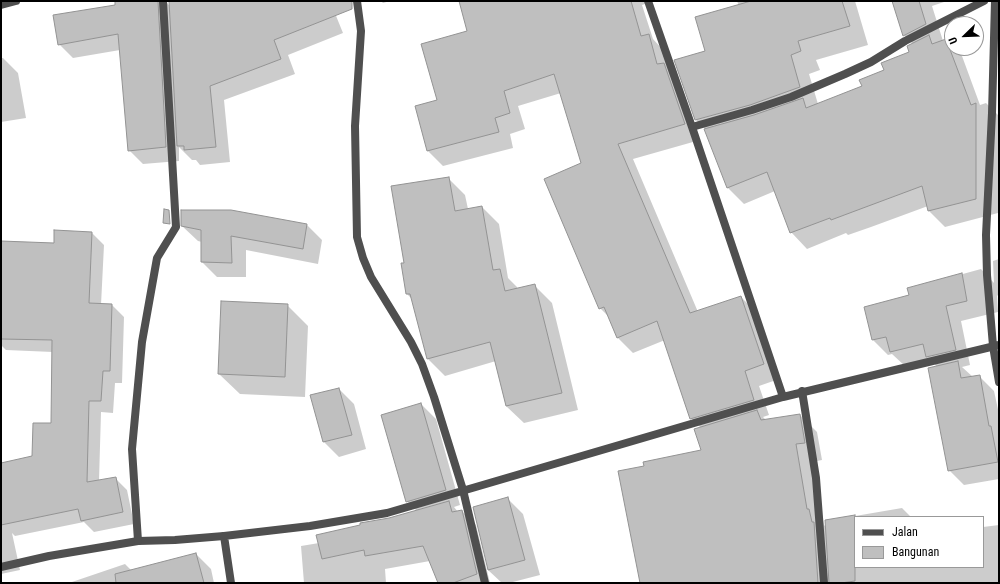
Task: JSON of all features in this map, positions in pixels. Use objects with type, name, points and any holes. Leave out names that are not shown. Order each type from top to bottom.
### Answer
[{"type":"street","points":[[1,5],[16,1]]},
{"type":"street","points":[[138,541],[132,449],[142,342],[157,258],[176,227],[163,1]]},
{"type":"street","points":[[357,1],[361,31],[355,126],[357,237],[371,278],[411,342],[422,364],[463,490],[485,583]]},
{"type":"street","points":[[648,1],[783,397]]},
{"type":"street","points":[[692,127],[791,97],[845,74],[871,62],[905,41],[984,1]]},
{"type":"street","points":[[995,1],[992,113],[986,236],[987,275],[999,382]]},
{"type":"street","points":[[1,567],[49,556],[138,541],[224,536],[310,526],[387,513],[802,391],[996,345]]},
{"type":"street","points":[[802,391],[816,478],[824,583]]},
{"type":"street","points":[[224,536],[231,583]]},
{"type":"building","points":[[115,1],[158,1],[166,147],[128,151],[118,34],[58,45],[53,15],[115,5]]},
{"type":"building","points":[[169,1],[352,1],[352,9],[274,40],[281,59],[210,86],[216,147],[184,150],[184,146],[177,146]]},
{"type":"building","points":[[459,1],[631,1],[641,36],[649,34],[657,64],[664,63],[685,124],[618,144],[690,313],[741,296],[764,364],[745,371],[754,400],[690,419],[657,321],[617,338],[604,307],[599,309],[544,179],[581,163],[554,74],[504,91],[510,113],[495,118],[499,132],[427,151],[415,106],[437,100],[421,44],[467,31]]},
{"type":"building","points":[[751,1],[842,1],[850,26],[798,41],[801,51],[791,55],[800,87],[750,105],[695,120],[674,60],[705,51],[695,17]]},
{"type":"building","points":[[892,1],[919,1],[926,24],[903,36]]},
{"type":"building","points":[[929,35],[932,44],[944,40],[944,56],[952,56],[971,105],[976,103],[976,199],[928,211],[922,186],[831,220],[830,218],[790,233],[767,172],[727,188],[704,129],[754,115],[803,98],[806,108],[862,86],[859,80],[884,70],[881,63],[909,52],[907,46]]},
{"type":"building","points":[[449,177],[455,211],[482,206],[493,270],[500,269],[505,291],[535,284],[562,393],[506,406],[490,342],[427,359],[410,294],[406,294],[401,263],[404,263],[391,186]]},
{"type":"building","points":[[164,209],[169,210],[170,224],[163,223]]},
{"type":"building","points":[[181,210],[231,210],[307,224],[303,249],[231,236],[232,263],[201,262],[201,230],[181,226]]},
{"type":"building","points":[[54,230],[92,232],[89,303],[112,304],[110,371],[103,371],[101,401],[89,401],[87,482],[116,477],[123,512],[81,521],[78,509],[1,525],[1,463],[32,456],[33,423],[51,423],[52,340],[1,339],[1,241],[54,243]]},
{"type":"building","points":[[962,273],[967,301],[946,306],[956,350],[926,357],[923,344],[890,352],[886,337],[872,340],[864,307],[909,295],[907,288]]},
{"type":"building","points":[[221,301],[288,304],[285,377],[218,374]]},
{"type":"building","points":[[958,361],[961,378],[980,375],[989,426],[991,426],[998,462],[948,471],[928,368]]},
{"type":"building","points":[[339,388],[352,435],[323,442],[310,395]]},
{"type":"building","points":[[421,403],[446,490],[406,502],[381,415]]},
{"type":"building","points":[[757,410],[761,420],[800,414],[805,443],[796,444],[807,509],[809,509],[812,522],[814,522],[818,583],[640,583],[618,471],[644,466],[643,462],[701,450],[694,429]]},
{"type":"building","points":[[508,497],[525,560],[488,570],[473,507]]},
{"type":"building","points":[[449,501],[452,512],[462,510],[477,574],[453,583],[438,583],[423,546],[365,556],[364,550],[322,559],[316,535],[360,525],[360,523],[389,518]]},
{"type":"building","points":[[855,515],[855,581],[829,583],[825,520]]},
{"type":"building","points":[[196,553],[204,583],[116,583],[115,574]]}]
